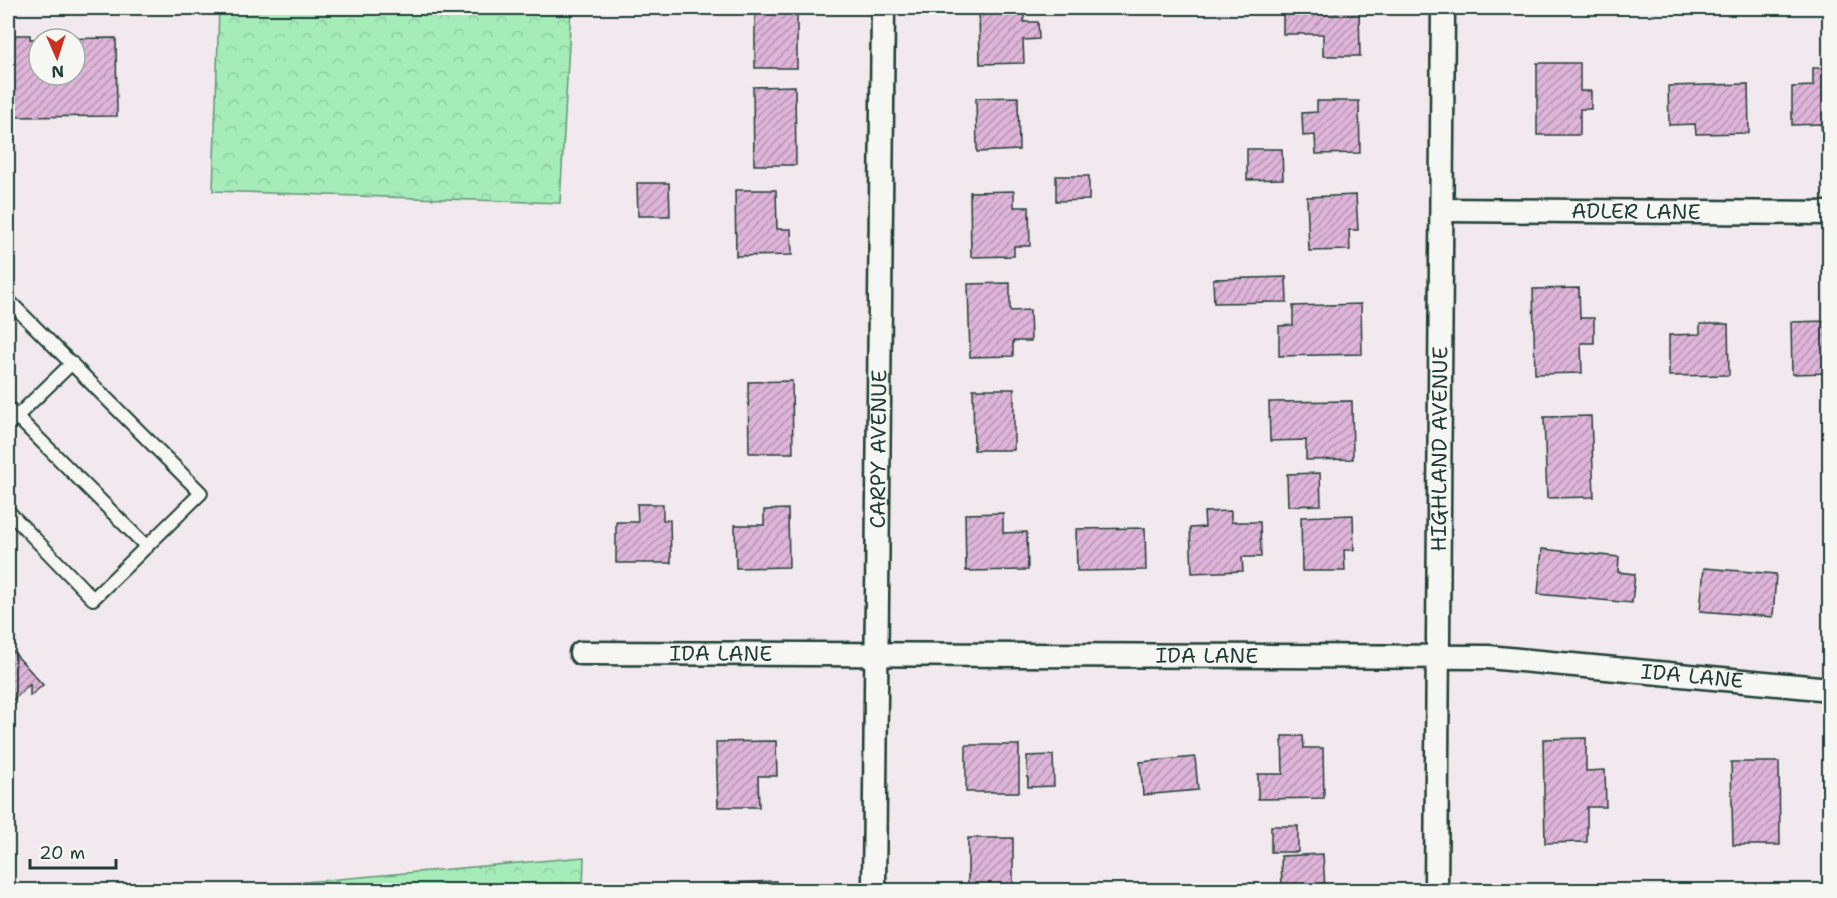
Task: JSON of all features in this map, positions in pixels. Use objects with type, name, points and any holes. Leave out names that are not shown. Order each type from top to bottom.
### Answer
[{"type":"street","name":"CARPY AVENUE","points":[[874,891],[883,8]]},
{"type":"street","name":"HIGHLAND AVENUE","points":[[1436,891],[1443,8]]},
{"type":"street","name":"ADLER LANE","points":[[1442,210],[1830,213]]},
{"type":"street","name":"IDA LANE","points":[[581,653],[1488,657],[1830,689]]},
{"type":"lane","points":[[8,300],[201,493],[93,599],[8,511]]},
{"type":"lane","points":[[72,363],[10,417],[147,547]]},
{"type":"green space","points":[[219,8],[571,8],[560,203],[213,191]]},
{"type":"green space","points":[[584,857],[583,890],[215,890]]},
{"type":"building","points":[[726,8],[797,8],[797,68],[755,68],[755,13],[726,13]]},
{"type":"building","points":[[979,8],[1024,8],[1024,22],[1038,22],[1039,39],[1023,40],[1024,63],[980,64]]},
{"type":"building","points":[[1283,8],[1359,8],[1360,56],[1323,56],[1323,34],[1283,34]]},
{"type":"building","points":[[1537,8],[1574,8],[1574,11],[1537,12]]},
{"type":"building","points":[[8,35],[27,35],[27,87],[87,87],[87,38],[116,38],[117,116],[8,117]]},
{"type":"building","points":[[1537,63],[1580,63],[1580,91],[1591,91],[1591,109],[1580,109],[1580,135],[1537,135]]},
{"type":"building","points":[[1813,68],[1830,68],[1830,134],[1822,134],[1821,124],[1792,125],[1792,87],[1813,86]]},
{"type":"building","points":[[1748,84],[1749,133],[1696,134],[1695,124],[1669,125],[1668,86]]},
{"type":"building","points":[[795,86],[796,165],[754,165],[753,87]]},
{"type":"building","points":[[1018,97],[1019,150],[977,152],[976,98]]},
{"type":"building","points":[[1317,101],[1359,101],[1360,153],[1316,154],[1315,135],[1303,136],[1302,113],[1317,112]]},
{"type":"building","points":[[1247,149],[1282,149],[1283,179],[1247,180]]},
{"type":"building","points":[[1056,176],[1089,176],[1089,200],[1056,201]]},
{"type":"building","points":[[637,183],[669,183],[670,216],[638,216]]},
{"type":"building","points":[[735,190],[776,190],[777,229],[791,229],[792,255],[736,256]]},
{"type":"building","points":[[1014,191],[1014,207],[1029,207],[1030,246],[1014,246],[1014,256],[971,257],[970,192]]},
{"type":"building","points":[[1356,195],[1358,230],[1349,230],[1350,250],[1309,251],[1307,197]]},
{"type":"building","points":[[1286,277],[1287,302],[1214,303],[1213,279]]},
{"type":"building","points":[[1010,283],[1010,311],[1030,310],[1031,341],[1013,341],[1013,356],[970,357],[968,284]]},
{"type":"building","points":[[1579,288],[1580,318],[1594,318],[1594,343],[1581,343],[1582,373],[1535,374],[1533,289]]},
{"type":"building","points":[[1361,304],[1362,354],[1279,356],[1279,326],[1293,325],[1293,306]]},
{"type":"building","points":[[1828,321],[1830,373],[1792,374],[1791,322]]},
{"type":"building","points":[[1700,324],[1728,324],[1729,375],[1669,376],[1669,335],[1700,334]]},
{"type":"building","points":[[792,381],[793,453],[749,453],[748,382]]},
{"type":"building","points":[[973,389],[1014,389],[1014,450],[974,450]]},
{"type":"building","points":[[1352,401],[1353,459],[1306,460],[1306,440],[1270,441],[1269,402]]},
{"type":"building","points":[[1591,416],[1594,497],[1547,498],[1544,417]]},
{"type":"building","points":[[1320,473],[1321,505],[1288,506],[1287,474]]},
{"type":"building","points":[[637,504],[663,504],[663,520],[670,520],[671,563],[616,563],[616,522],[638,522]]},
{"type":"building","points":[[788,509],[789,567],[736,568],[735,525],[764,525],[764,510]]},
{"type":"building","points":[[1231,511],[1231,522],[1260,522],[1261,557],[1242,557],[1243,571],[1192,573],[1190,528],[1205,527],[1204,512]]},
{"type":"building","points":[[1003,513],[1003,533],[1027,532],[1028,570],[966,571],[965,514]]},
{"type":"building","points":[[1353,515],[1354,550],[1344,550],[1345,571],[1302,571],[1301,517]]},
{"type":"building","points":[[1145,528],[1146,570],[1077,571],[1076,529]]},
{"type":"building","points":[[1542,549],[1619,557],[1618,572],[1635,574],[1632,603],[1538,594]]},
{"type":"building","points":[[1704,568],[1776,574],[1773,617],[1700,611]]},
{"type":"building","points":[[8,646],[43,685],[30,696],[30,684],[8,705]]},
{"type":"building","points":[[1282,736],[1303,736],[1304,748],[1323,748],[1324,798],[1258,799],[1258,774],[1283,774]]},
{"type":"building","points":[[1586,738],[1586,771],[1605,770],[1606,807],[1587,807],[1587,842],[1545,843],[1543,739]]},
{"type":"building","points":[[776,741],[777,776],[758,776],[759,807],[718,807],[716,742]]},
{"type":"building","points":[[966,745],[1019,745],[1019,792],[966,792]]},
{"type":"building","points":[[1053,755],[1054,786],[1028,787],[1027,756]]},
{"type":"building","points":[[1195,757],[1198,790],[1143,795],[1140,762]]},
{"type":"building","points":[[1731,762],[1779,762],[1780,845],[1733,845]]},
{"type":"building","points":[[1271,826],[1298,826],[1298,852],[1271,852]]},
{"type":"building","points":[[968,838],[1013,838],[1013,890],[968,890]]},
{"type":"building","points":[[1323,854],[1325,890],[1282,890],[1281,856]]},
{"type":"building","points":[[776,881],[777,890],[722,890],[722,883]]},
{"type":"building","points":[[1058,887],[1089,887],[1089,890],[1058,890]]}]
